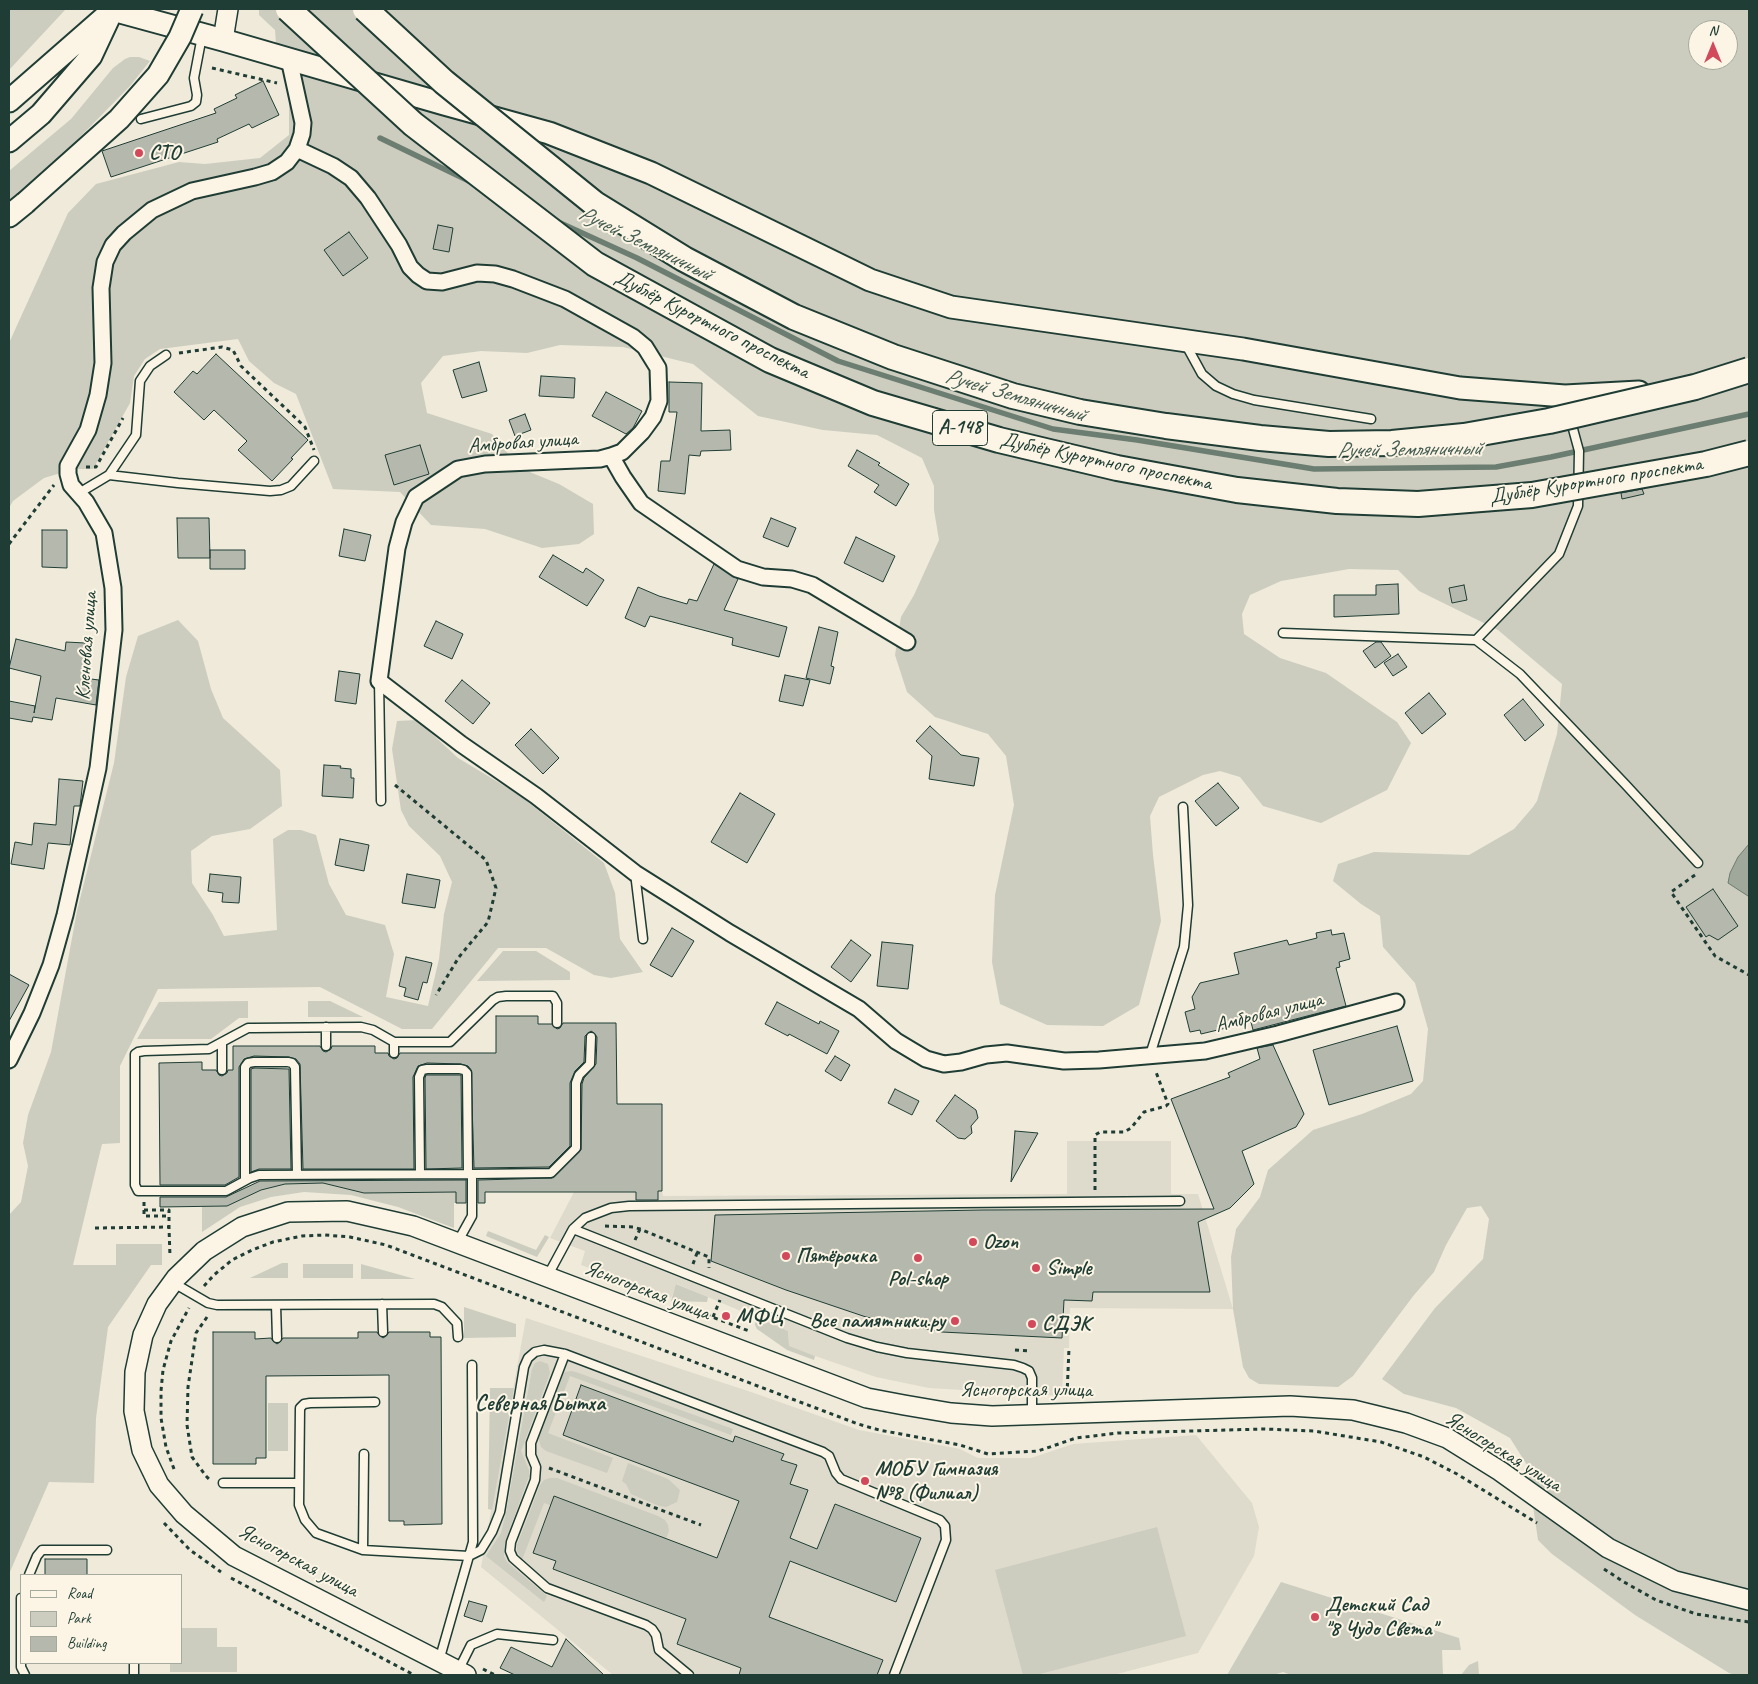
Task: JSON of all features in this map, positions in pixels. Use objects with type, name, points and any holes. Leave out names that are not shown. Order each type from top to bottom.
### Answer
[{"type":"main road","points":[[113,9],[549,133],[651,173],[870,280],[952,307],[1183,339],[1460,388],[1565,396],[1629,394],[1749,377]]},
{"type":"main road","points":[[9,101],[78,43],[113,9]]},
{"type":"main road","points":[[9,141],[41,114],[91,56],[113,9]]},
{"type":"main road","points":[[9,216],[119,119],[158,75],[180,37],[192,9]]},
{"type":"main road","name":"Дублёр Курортного проспекта","points":[[288,9],[413,124],[594,264],[770,360],[873,403],[999,440],[1117,468],[1237,490],[1337,501],[1418,504],[1532,495],[1706,464],[1749,453]]},
{"type":"main road","name":"Дублёр Курортного проспекта","points":[[365,9],[444,82],[596,204],[684,260],[794,317],[893,357],[1013,396],[1080,412],[1166,426],[1260,438],[1329,444],[1392,443],[1464,436],[1548,422],[1695,387],[1749,370]]},
{"type":"street","points":[[213,37],[228,9]]},
{"type":"street","points":[[68,466],[88,430],[98,395],[103,363],[101,288],[105,262],[113,245],[124,232],[152,210],[192,191],[272,172],[286,162],[297,149],[303,124],[289,59]]},
{"type":"street","points":[[297,149],[333,166],[351,178],[368,198],[399,245],[410,267],[427,281],[442,282],[478,273],[495,274],[565,299],[634,337],[645,347],[658,368],[659,401],[653,417],[642,432],[622,452],[611,456],[641,503],[737,569],[763,577],[792,579],[812,586],[907,642]]},
{"type":"street","name":"Амбровая улица","points":[[379,681],[397,548],[404,522],[416,497],[458,470],[485,464],[600,459],[611,456]]},
{"type":"street","name":"Кленовая улица","points":[[9,1060],[32,1013],[50,965],[65,915],[98,768],[114,630],[113,588],[104,533],[86,502],[71,485],[68,466]]},
{"type":"street","points":[[379,681],[461,744],[536,796],[635,873]]},
{"type":"street","name":"Амбровая улица","points":[[635,873],[730,933],[859,1009],[896,1041],[926,1059],[944,1064],[961,1062],[986,1055],[1007,1053],[1064,1061],[1205,1051],[1278,1034],[1396,1002]]},
{"type":"street","name":"Ясногорская улица","points":[[462,1673],[234,1556],[184,1514],[158,1484],[142,1450],[134,1411],[135,1372],[143,1335],[157,1304],[172,1282],[204,1251],[242,1227],[288,1212],[347,1211],[413,1226],[867,1398],[951,1413],[992,1416],[1290,1406],[1353,1410],[1406,1423],[1447,1438],[1485,1461],[1608,1548],[1675,1581],[1749,1600]]},
{"type":"lane","points":[[141,119],[191,106],[196,102],[198,95],[194,78],[213,37]]},
{"type":"lane","points":[[1183,339],[1202,374],[1216,386],[1233,394],[1254,400],[1371,419]]},
{"type":"lane","points":[[79,493],[109,475],[136,435],[140,381],[150,366],[166,355]]},
{"type":"lane","points":[[1476,640],[1559,554],[1578,506],[1579,451],[1565,396]]},
{"type":"lane","points":[[109,475],[270,491],[281,490],[291,486],[314,461]]},
{"type":"lane","points":[[1283,633],[1476,640],[1520,674],[1698,864]]},
{"type":"lane","points":[[379,681],[381,801]]},
{"type":"lane","points":[[1150,1055],[1184,947],[1188,905],[1183,807]]},
{"type":"lane","points":[[635,873],[642,939]]},
{"type":"lane","points":[[557,1024],[556,1004],[553,996],[498,996],[450,1042],[394,1042],[367,1028],[248,1028],[209,1049],[138,1052],[135,1054],[135,1185],[138,1191],[143,1192],[220,1191],[259,1175],[551,1173],[576,1148],[576,1083],[579,1075],[590,1064],[591,1037]]},
{"type":"lane","points":[[326,1028],[326,1046]]},
{"type":"lane","points":[[394,1042],[394,1053]]},
{"type":"lane","points":[[222,1043],[222,1070]]},
{"type":"lane","points":[[245,1180],[245,1066],[248,1063],[254,1062],[288,1062],[292,1063],[295,1067],[297,1175]]},
{"type":"lane","points":[[420,1174],[419,1077],[422,1070],[427,1069],[464,1070],[467,1073],[472,1216],[457,1243]]},
{"type":"lane","points":[[547,1277],[573,1229],[585,1218],[612,1208],[629,1206],[1180,1201]]},
{"type":"lane","points":[[573,1229],[862,1343],[907,1353],[1014,1365],[1023,1368],[1029,1372],[1032,1378],[1032,1415]]},
{"type":"lane","points":[[172,1282],[208,1303],[215,1305],[438,1305],[457,1322],[458,1337]]},
{"type":"lane","points":[[382,1304],[383,1332]]},
{"type":"lane","points":[[276,1305],[276,1338]]},
{"type":"lane","points":[[375,1402],[310,1403],[304,1404],[300,1408],[299,1483],[300,1505],[305,1520],[316,1533],[363,1550],[469,1556],[480,1550],[492,1532],[500,1512],[524,1367],[528,1358],[534,1352],[544,1350],[565,1354],[823,1452],[829,1456],[836,1473],[841,1479],[940,1520],[945,1526],[946,1540],[894,1675]]},
{"type":"lane","points":[[565,1354],[531,1444],[533,1462],[536,1468],[535,1480],[511,1542],[510,1551],[513,1558],[547,1588],[646,1625],[652,1629],[656,1635],[659,1650],[688,1675]]},
{"type":"lane","points":[[439,1661],[473,1542],[472,1365]]},
{"type":"lane","points":[[363,1550],[364,1454]]},
{"type":"lane","points":[[223,1483],[299,1483]]},
{"type":"lane","points":[[29,1574],[37,1556],[42,1550],[107,1550]]},
{"type":"lane","points":[[462,1673],[471,1644],[497,1634],[553,1640]]},
{"type":"path","points":[[212,68],[279,83]]},
{"type":"path","points":[[166,355],[222,347],[233,350],[241,366],[305,427],[314,448],[314,461]]},
{"type":"path","points":[[94,467],[128,410]]},
{"type":"path","points":[[9,544],[68,466]]},
{"type":"path","points":[[381,774],[486,860],[496,888],[488,922],[459,957],[436,995]]},
{"type":"path","points":[[1698,864],[1696,874],[1671,892],[1715,956],[1749,975]]},
{"type":"path","points":[[1095,1202],[1095,1135],[1100,1132],[1124,1132],[1131,1128],[1144,1112],[1168,1104],[1150,1055]]},
{"type":"path","points":[[144,1210],[169,1210],[170,1262]]},
{"type":"path","points":[[144,1216],[170,1216]]},
{"type":"path","points":[[598,1226],[633,1227],[698,1252],[709,1257],[709,1272],[686,1264]]},
{"type":"path","points":[[95,1228],[170,1227]]},
{"type":"path","points":[[633,1243],[640,1229]]},
{"type":"path","points":[[692,1266],[698,1252]]},
{"type":"path","points":[[714,1317],[720,1299]]},
{"type":"path","points":[[215,1305],[196,1333],[188,1387],[187,1425],[192,1457],[206,1476],[212,1481],[223,1483]]},
{"type":"path","points":[[698,1311],[744,1328],[751,1333]]},
{"type":"path","points":[[1067,1401],[1070,1348]]},
{"type":"path","points":[[1010,1350],[1029,1351]]},
{"type":"path","points":[[533,1462],[701,1525]]},
{"type":"path","points":[[163,1522],[190,1550],[222,1573]]},
{"type":"path","points":[[231,1578],[414,1675]]},
{"type":"shaded area","points":[[1749,844],[1748,896],[1728,883],[1730,873],[1738,857]]},
{"type":"shaded area","points":[[1067,1141],[1171,1141],[1171,1194],[1198,1194],[1233,1309],[1070,1308],[1069,1348],[1064,1348],[1062,1396],[929,1388],[876,1377],[789,1347],[788,1331],[677,1284],[671,1298],[581,1265],[585,1251],[550,1238],[574,1192],[662,1191],[663,1196],[1067,1194]]},
{"type":"shaded area","name":"МОБУ Гимназия №8 (Филиал)","points":[[526,1318],[754,1393],[859,1430],[960,1449],[978,1458],[1031,1458],[1073,1444],[1196,1435],[1252,1503],[1259,1527],[1254,1556],[1198,1653],[1113,1675],[613,1675],[481,1567]]},
{"type":"green space","points":[[9,9],[66,9],[9,70]]},
{"type":"green space","points":[[259,9],[1749,9],[1749,1675],[1729,1673],[1635,1615],[1552,1554],[1538,1540],[1527,1465],[1510,1438],[1456,1408],[1404,1394],[1382,1379],[1435,1308],[1483,1259],[1489,1219],[1481,1206],[1467,1208],[1446,1245],[1434,1272],[1414,1295],[1353,1376],[1338,1387],[1259,1384],[1249,1378],[1243,1367],[1233,1309],[1231,1257],[1236,1229],[1260,1197],[1268,1170],[1313,1130],[1362,1114],[1411,1094],[1423,1081],[1428,1029],[1415,983],[1383,947],[1380,916],[1361,904],[1333,881],[1338,864],[1374,852],[1469,855],[1514,829],[1537,801],[1557,734],[1562,684],[1498,630],[1419,591],[1398,570],[1349,569],[1281,581],[1250,595],[1242,614],[1244,634],[1280,658],[1326,673],[1397,722],[1411,743],[1387,790],[1321,823],[1263,806],[1240,777],[1220,771],[1203,775],[1159,797],[1150,816],[1161,921],[1139,1005],[1103,1026],[1047,1025],[1000,1004],[992,962],[995,895],[1014,805],[1006,756],[988,734],[935,717],[907,692],[895,655],[901,617],[914,595],[939,540],[934,510],[934,486],[922,458],[877,435],[823,430],[758,416],[693,364],[623,347],[560,345],[527,353],[481,351],[443,356],[421,383],[427,413],[492,434],[520,468],[559,484],[593,504],[594,534],[579,544],[542,548],[485,529],[431,525],[400,492],[333,489],[296,394],[274,383],[249,361],[238,339],[160,349],[145,359],[134,376],[130,403],[93,469],[74,469],[44,478],[13,501],[9,508],[9,343],[68,213],[96,184],[179,162],[205,164],[260,158],[289,135],[289,81],[277,59],[275,30],[259,15]]},
{"type":"green space","points":[[130,57],[139,57],[150,61],[130,86],[79,138],[9,201],[9,171],[71,119],[113,68]]},
{"type":"green space","points":[[178,620],[198,641],[211,689],[223,718],[280,770],[282,806],[250,829],[212,836],[191,851],[192,883],[224,936],[277,930],[273,839],[288,830],[301,830],[316,835],[329,884],[346,915],[385,925],[394,954],[386,997],[428,1006],[439,959],[444,914],[452,882],[440,856],[409,826],[401,810],[392,749],[397,721],[417,720],[458,758],[518,794],[604,863],[615,893],[620,939],[643,972],[611,978],[594,975],[546,948],[498,948],[432,1029],[402,1029],[320,987],[158,989],[120,1066],[120,1143],[102,1144],[73,1265],[116,1265],[116,1244],[162,1244],[162,1265],[151,1265],[108,1327],[96,1418],[94,1483],[49,1482],[9,1574],[9,1215],[21,1202],[28,1166],[23,1143],[28,1115],[51,1052],[77,911],[114,763],[126,677],[138,636]]},
{"type":"green space","points":[[503,951],[536,951],[570,972],[570,980],[477,981]]},
{"type":"green space","points":[[248,1001],[248,1018],[239,1018],[211,1039],[137,1039],[159,1002]]},
{"type":"green space","points":[[308,1001],[330,1001],[363,1017],[308,1017]]},
{"type":"green space","points":[[323,1183],[364,1193],[456,1192],[454,1228],[398,1207],[351,1195],[304,1192],[271,1197],[240,1207],[202,1232],[202,1207],[227,1206],[261,1190],[285,1184]]},
{"type":"green space","points":[[488,1231],[536,1250],[545,1235],[549,1237],[537,1257],[486,1236]]},
{"type":"green space","points":[[282,1263],[288,1263],[288,1278],[250,1278]]},
{"type":"green space","points":[[303,1264],[353,1264],[353,1278],[303,1278]]},
{"type":"green space","points":[[361,1264],[415,1279],[361,1279]]},
{"type":"green space","points":[[676,1284],[708,1297],[707,1302],[671,1301]]},
{"type":"green space","points":[[464,1307],[516,1324],[516,1337],[464,1338]]},
{"type":"green space","points":[[756,1317],[788,1331],[789,1346],[815,1356],[814,1360],[787,1350],[757,1329],[755,1325]]},
{"type":"green space","points":[[540,1361],[548,1364],[550,1373],[521,1451],[529,1470],[529,1476],[506,1539],[504,1556],[507,1562],[547,1596],[544,1602],[486,1556],[501,1533],[532,1369],[535,1363]]},
{"type":"green space","points":[[571,1371],[733,1429],[731,1435],[570,1376],[548,1433],[613,1458],[607,1473],[546,1451],[541,1447],[539,1433],[562,1376],[565,1372]]},
{"type":"green space","points":[[490,1388],[514,1388],[492,1510],[488,1509]]},
{"type":"green space","points":[[268,1403],[288,1403],[288,1451],[268,1451]]},
{"type":"green space","points":[[628,1463],[668,1479],[680,1490],[677,1502],[666,1507],[659,1506],[631,1494],[626,1484],[622,1481]]},
{"type":"green space","points":[[557,1478],[665,1520],[669,1531],[663,1547],[544,1503],[522,1560],[517,1551],[517,1545],[540,1485],[544,1480]]},
{"type":"green space","points":[[1157,1527],[1186,1636],[1036,1675],[1023,1675],[995,1570]]},
{"type":"green space","name":"Детский Сад \"8 Чудо Света\"","points":[[1281,1582],[1459,1638],[1461,1650],[1442,1650],[1443,1675],[1291,1675],[1283,1672],[1273,1675],[1227,1675]]},
{"type":"green space","points":[[182,1628],[217,1628],[217,1647],[237,1647],[237,1672],[170,1672],[170,1664],[182,1664]]},
{"type":"green space","points":[[1478,1661],[1479,1675],[1461,1675],[1469,1665]]},
{"type":"building","points":[[263,81],[279,115],[252,128],[249,124],[217,139],[218,142],[111,177],[102,151],[216,113],[214,109],[237,98],[235,95]]},
{"type":"building","points":[[438,225],[453,228],[449,252],[433,249]]},
{"type":"building","points":[[349,232],[368,258],[343,276],[324,250]]},
{"type":"building","points":[[216,354],[308,440],[272,481],[238,450],[247,441],[214,410],[204,420],[174,392],[193,371],[197,374]]},
{"type":"building","points":[[479,362],[487,391],[462,398],[453,370]]},
{"type":"building","points":[[541,376],[575,378],[574,398],[539,396]]},
{"type":"building","points":[[669,382],[702,383],[701,431],[730,430],[731,450],[701,451],[700,456],[689,455],[685,494],[658,491],[661,461],[670,461],[677,412],[669,412]]},
{"type":"building","points":[[606,392],[642,411],[633,428],[626,434],[592,416]]},
{"type":"building","points":[[525,414],[531,430],[515,436],[509,420]]},
{"type":"building","points":[[420,445],[429,474],[394,485],[385,455]]},
{"type":"building","points":[[857,450],[880,463],[878,465],[909,484],[896,506],[874,492],[879,485],[848,466]]},
{"type":"building","points":[[1642,489],[1644,494],[1622,499],[1621,493]]},
{"type":"building","points":[[177,518],[209,518],[210,558],[178,558]]},
{"type":"building","points":[[771,518],[796,528],[788,547],[763,537]]},
{"type":"building","points":[[344,529],[371,535],[365,561],[339,556]]},
{"type":"building","points":[[42,530],[67,530],[67,568],[42,567]]},
{"type":"building","points":[[856,537],[895,556],[883,582],[844,563]]},
{"type":"building","points":[[210,550],[245,550],[245,569],[210,569]]},
{"type":"building","points":[[553,555],[583,573],[586,568],[604,580],[587,606],[539,577]]},
{"type":"building","points":[[714,564],[738,579],[724,610],[787,627],[779,657],[732,645],[733,638],[650,616],[645,627],[625,618],[638,587],[659,596],[687,604],[689,599],[697,601]]},
{"type":"building","points":[[1398,584],[1399,614],[1334,617],[1334,595],[1376,595],[1376,585]]},
{"type":"building","points":[[1464,585],[1467,600],[1452,603],[1449,588]]},
{"type":"building","points":[[436,621],[463,634],[452,659],[424,646]]},
{"type":"building","points":[[819,627],[838,632],[831,666],[834,667],[830,684],[806,678]]},
{"type":"building","points":[[16,639],[65,651],[66,642],[85,643],[83,678],[99,680],[96,705],[56,698],[52,720],[33,717],[32,722],[9,718],[9,701],[35,706],[34,713],[41,676],[9,668]]},
{"type":"building","points":[[1376,642],[1381,642],[1391,656],[1375,668],[1363,651]]},
{"type":"building","points":[[1398,654],[1407,667],[1393,676],[1384,663]]},
{"type":"building","points":[[339,671],[360,674],[356,704],[335,701]]},
{"type":"building","points":[[785,675],[810,680],[803,706],[779,701]]},
{"type":"building","points":[[462,680],[490,703],[473,724],[445,701]]},
{"type":"building","points":[[1429,693],[1446,714],[1422,734],[1405,713]]},
{"type":"building","points":[[1523,699],[1544,725],[1525,741],[1504,715]]},
{"type":"building","points":[[930,726],[961,755],[979,758],[974,786],[929,779],[932,756],[916,741]]},
{"type":"building","points":[[531,729],[559,758],[543,774],[515,745]]},
{"type":"building","points":[[324,765],[341,766],[340,768],[351,769],[351,778],[354,778],[353,798],[322,796]]},
{"type":"building","points":[[59,779],[83,781],[80,806],[74,806],[70,845],[48,843],[44,869],[11,864],[15,842],[32,845],[34,823],[56,825]]},
{"type":"building","points":[[1218,783],[1239,808],[1216,826],[1195,801]]},
{"type":"building","points":[[740,793],[775,814],[747,863],[711,842]]},
{"type":"building","points":[[340,839],[369,845],[364,871],[335,865]]},
{"type":"building","points":[[210,874],[241,877],[239,903],[222,902],[223,893],[208,891]]},
{"type":"building","points":[[407,874],[440,880],[435,908],[402,903]]},
{"type":"building","points":[[1713,889],[1738,926],[1718,940],[1709,935],[1706,937],[1686,907]]},
{"type":"building","points":[[672,928],[694,941],[672,977],[650,965]]},
{"type":"building","points":[[1331,930],[1332,935],[1344,933],[1350,959],[1339,962],[1340,967],[1336,968],[1346,1006],[1253,1030],[1251,1022],[1201,1034],[1200,1030],[1190,1032],[1185,1012],[1195,1009],[1192,997],[1200,983],[1239,974],[1234,953],[1287,940],[1289,945],[1317,938],[1316,933]]},
{"type":"building","points":[[851,940],[871,955],[851,982],[831,967]]},
{"type":"building","points":[[882,942],[913,945],[908,989],[877,986]]},
{"type":"building","points":[[406,957],[432,963],[427,983],[423,982],[418,1000],[404,996],[406,988],[399,986]]},
{"type":"building","points":[[9,974],[29,985],[9,1021]]},
{"type":"building","points":[[777,1002],[819,1024],[820,1021],[839,1031],[827,1054],[765,1024]]},
{"type":"building","points":[[496,1016],[538,1016],[538,1024],[552,1024],[557,1029],[563,1023],[616,1023],[617,1104],[662,1104],[662,1191],[658,1191],[658,1200],[636,1200],[636,1192],[485,1192],[485,1203],[478,1203],[478,1180],[552,1178],[581,1150],[582,1084],[584,1078],[596,1064],[597,1037],[591,1031],[585,1036],[584,1062],[575,1071],[570,1083],[570,1146],[549,1167],[474,1168],[471,1070],[468,1066],[461,1064],[427,1063],[418,1066],[413,1077],[414,1169],[303,1169],[300,1064],[296,1059],[289,1057],[254,1056],[244,1059],[239,1067],[239,1177],[225,1185],[160,1185],[159,1063],[202,1062],[202,1070],[216,1070],[222,1076],[228,1070],[233,1070],[233,1046],[320,1046],[326,1052],[332,1046],[375,1046],[375,1053],[388,1053],[394,1059],[400,1053],[496,1053]]},
{"type":"building","points":[[1397,1026],[1413,1081],[1329,1105],[1313,1050]]},
{"type":"building","points":[[1273,1045],[1304,1114],[1296,1127],[1242,1151],[1254,1184],[1230,1208],[1198,1222],[1210,1292],[1093,1292],[1092,1301],[1064,1300],[1062,1338],[942,1332],[866,1317],[786,1290],[711,1261],[715,1215],[982,1210],[1214,1209],[1171,1099],[1230,1077],[1228,1073],[1260,1059],[1257,1048]]},
{"type":"building","points":[[835,1056],[850,1065],[841,1081],[825,1071]]},
{"type":"building","points":[[251,1069],[289,1069],[291,1169],[259,1169],[251,1172]]},
{"type":"building","points":[[426,1075],[461,1075],[462,1168],[426,1169]]},
{"type":"building","points":[[895,1089],[919,1101],[912,1115],[888,1103]]},
{"type":"building","points":[[955,1095],[976,1110],[978,1118],[971,1126],[972,1133],[965,1139],[958,1138],[936,1121]]},
{"type":"building","points":[[1015,1131],[1038,1133],[1011,1182]]},
{"type":"building","points":[[466,1180],[466,1203],[456,1203],[456,1192],[364,1193],[323,1183],[285,1184],[261,1190],[227,1206],[160,1207],[160,1197],[226,1197],[260,1181]]},
{"type":"building","points":[[213,1332],[255,1332],[255,1339],[271,1338],[277,1344],[283,1338],[358,1338],[358,1332],[377,1332],[383,1338],[389,1332],[430,1332],[430,1337],[441,1337],[442,1524],[404,1525],[404,1521],[389,1521],[389,1375],[266,1376],[266,1458],[256,1458],[256,1464],[213,1464]]},
{"type":"building","points":[[581,1385],[733,1442],[735,1436],[784,1454],[781,1460],[797,1465],[790,1484],[808,1490],[790,1538],[817,1549],[835,1504],[921,1538],[896,1602],[790,1561],[769,1617],[883,1660],[877,1675],[739,1675],[741,1668],[677,1644],[686,1619],[553,1569],[556,1561],[533,1553],[554,1496],[717,1558],[739,1501],[563,1435]]},
{"type":"building","points":[[45,1559],[87,1559],[87,1574],[45,1574]]},
{"type":"building","points":[[469,1601],[487,1606],[482,1622],[464,1616]]},
{"type":"building","points":[[566,1639],[604,1675],[515,1675],[500,1668],[511,1647],[552,1667]]},
{"type":"waterway","name":"Ручей Земляничный","points":[[380,138],[473,183]]},
{"type":"waterway","name":"Ручей Земляничный","points":[[556,221],[637,258],[838,361],[1053,429],[1137,440],[1314,469],[1496,467],[1749,414]]},
{"type":"place","name":"СТО","points":[[139,153]]},
{"type":"place","name":"Ozon","points":[[973,1242]]},
{"type":"place","name":"Пятёрочка","points":[[786,1256]]},
{"type":"place","name":"Pol-shop","points":[[918,1258]]},
{"type":"place","name":"Simple","points":[[1036,1268]]},
{"type":"place","name":"МФЦ","points":[[726,1316]]},
{"type":"place","name":"Все памятники.ру","points":[[955,1321]]},
{"type":"place","name":"СДЭК","points":[[1032,1324]]},
{"type":"place","name":"МОБУ Гимназия №8 (Филиал)","points":[[865,1481]]},
{"type":"place","name":"Детский Сад \"8 Чудо Света\"","points":[[1315,1617]]},
{"type":"district","name":"Северная Бытха","points":[[540,1404]]}]
